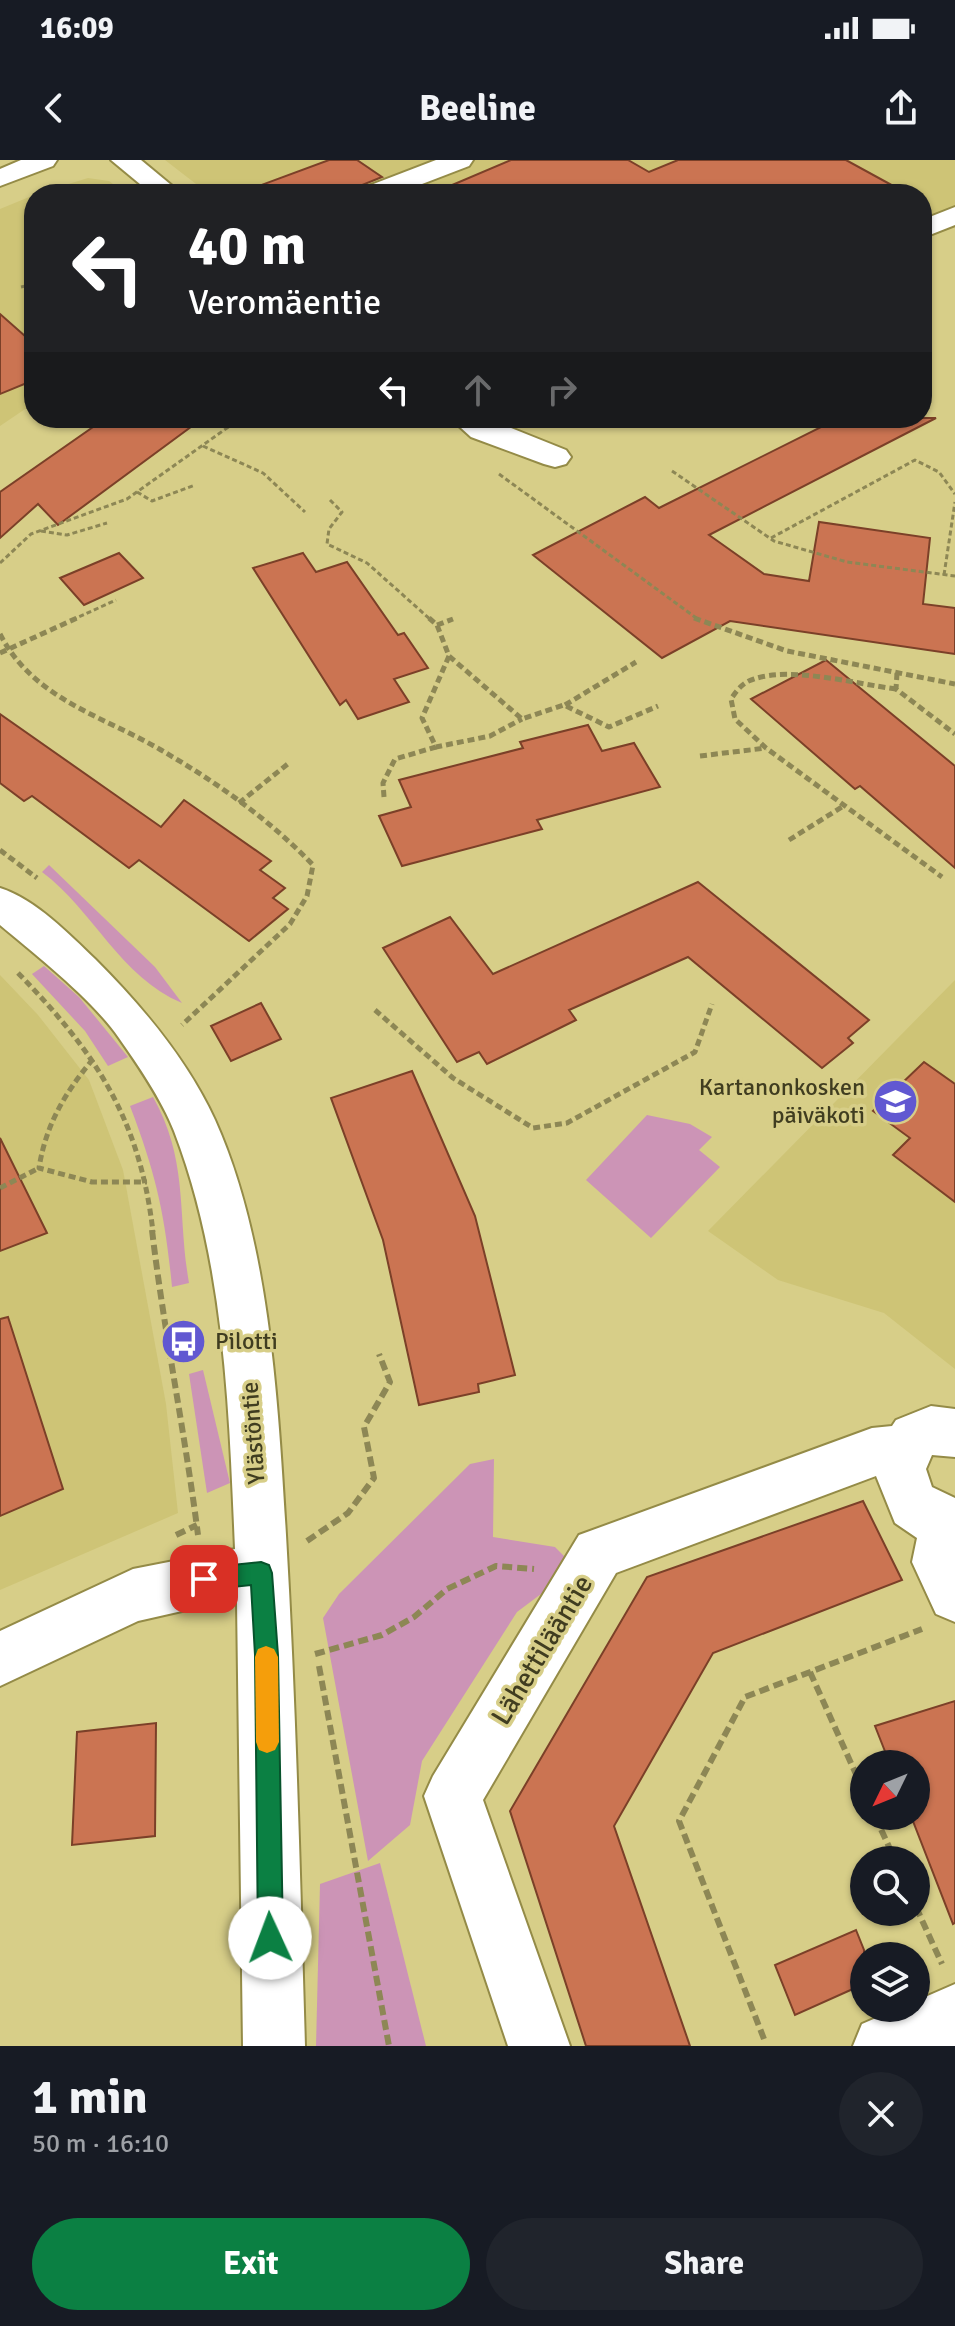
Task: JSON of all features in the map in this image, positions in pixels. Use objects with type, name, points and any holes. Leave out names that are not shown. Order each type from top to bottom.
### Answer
[{"type":"street","points":[[0,178],[44,160]]},
{"type":"street","points":[[124,160],[156,184]]},
{"type":"street","points":[[398,184],[460,160]]},
{"type":"street","points":[[932,225],[955,215]]},
{"type":"street","points":[[479,428],[555,457]]},
{"type":"street","name":"Ylästöntie","points":[[0,903],[60,951],[132,1023],[194,1123],[219,1199],[241,1307],[255,1434],[280,1559],[266,1655],[274,2046]]},
{"type":"street","name":"Lähettilääntie","points":[[539,2046],[453,1796],[598,1554],[872,1452],[904,1449],[916,1437],[934,1430],[955,1433]]},
{"type":"street","points":[[904,1449],[899,1476],[904,1493],[918,1509],[951,1523],[938,1562],[944,1610]]},
{"type":"street","points":[[0,1659],[133,1596],[280,1559]]},
{"type":"street","points":[[884,2046],[948,1990]]},
{"type":"path","points":[[0,563],[31,534],[127,499],[227,428]]},
{"type":"path","points":[[202,445],[263,473],[305,512]]},
{"type":"path","points":[[770,538],[915,460],[948,478],[955,494]]},
{"type":"path","points":[[494,471],[690,616],[779,651],[955,684]]},
{"type":"path","points":[[672,471],[770,538],[847,562],[955,576]]},
{"type":"path","points":[[137,492],[152,501],[195,485]]},
{"type":"path","points":[[330,500],[342,512],[329,529],[327,544],[367,563],[437,625],[449,656],[522,719]]},
{"type":"path","points":[[944,575],[955,502]]},
{"type":"path","points":[[40,531],[56,537],[74,536],[107,523]]},
{"type":"path","points":[[3,652],[116,600]]},
{"type":"path","points":[[437,625],[453,619]]},
{"type":"path","points":[[0,634],[3,652],[28,676],[53,694],[142,739],[239,803],[295,844],[313,865],[307,896],[290,924],[176,1032]]},
{"type":"path","points":[[436,747],[422,718],[449,656]]},
{"type":"path","points":[[384,797],[383,783],[395,759],[490,736],[522,719],[564,705],[636,662]]},
{"type":"path","points":[[896,689],[897,673]]},
{"type":"path","points":[[942,877],[892,838],[842,807],[766,748],[735,719],[731,699],[742,684],[757,677],[784,676],[896,689],[955,734]]},
{"type":"path","points":[[564,705],[609,727],[658,706]]},
{"type":"path","points":[[700,756],[719,753],[745,756],[766,748]]},
{"type":"path","points":[[239,803],[289,763]]},
{"type":"path","points":[[789,840],[842,807]]},
{"type":"path","points":[[9,965],[58,1014],[93,1059],[133,1135],[147,1182],[162,1317],[184,1427],[204,1579]]},
{"type":"path","points":[[375,1010],[453,1078],[533,1128],[567,1123],[695,1052],[712,1004]]},
{"type":"path","points":[[39,1168],[43,1134],[53,1110],[93,1059]]},
{"type":"path","points":[[0,1188],[39,1168],[70,1181],[107,1185],[147,1182]]},
{"type":"path","points":[[280,1559],[348,1513],[374,1478],[364,1427],[390,1382],[379,1354]]},
{"type":"path","points":[[389,2046],[317,1653],[382,1635],[414,1617],[447,1589],[496,1566],[557,1571],[585,1580]]},
{"type":"path","points":[[764,2039],[679,1821],[745,1697],[810,1672],[944,1610]]},
{"type":"path","points":[[810,1672],[850,1761]]},
{"type":"path","points":[[923,1926],[948,1990]]},
{"type":"shaded area","points":[[165,160],[955,160],[955,226],[932,236],[932,184],[196,184]]},
{"type":"shaded area","points":[[88,178],[113,184],[68,184]]},
{"type":"shaded area","points":[[24,199],[24,410],[0,426],[0,209]]},
{"type":"shaded area","points":[[49,865],[155,967],[182,1003],[160,992],[124,960],[77,905],[42,872]]},
{"type":"shaded area","points":[[44,966],[79,997],[128,1057],[108,1066],[85,1031],[32,974]]},
{"type":"shaded area","points":[[0,975],[38,1015],[89,1080],[123,1170],[166,1404],[178,1513],[0,1590]]},
{"type":"shaded area","name":"Kartanonkosken päiväkoti","points":[[955,980],[955,1369],[884,1313],[778,1280],[708,1231]]},
{"type":"shaded area","points":[[153,1097],[172,1143],[180,1188],[189,1283],[172,1287],[158,1195],[130,1106]]},
{"type":"shaded area","points":[[647,1115],[690,1124],[712,1137],[699,1150],[720,1167],[651,1238],[586,1180]]},
{"type":"shaded area","points":[[203,1370],[230,1483],[207,1493],[189,1374]]},
{"type":"shaded area","points":[[494,1459],[493,1537],[555,1547],[566,1558],[545,1591],[517,1612],[422,1761],[410,1825],[368,1861],[323,1618],[339,1594],[470,1464]]},
{"type":"shaded area","points":[[380,1863],[426,2046],[316,2046],[320,1884]]},
{"type":"building","points":[[329,160],[357,160],[382,177],[364,184],[264,184]]},
{"type":"building","points":[[511,160],[628,160],[649,172],[678,160],[846,160],[890,184],[455,184]]},
{"type":"building","points":[[0,314],[24,335],[24,384],[0,394]]},
{"type":"building","points":[[92,428],[189,428],[58,525],[38,504],[0,538],[0,492]]},
{"type":"building","points":[[819,428],[917,428],[709,535],[764,574],[809,581],[819,522],[930,538],[923,604],[955,608],[955,654],[730,621],[662,658],[533,555],[645,497],[659,508]]},
{"type":"building","points":[[119,553],[143,578],[84,605],[60,578]]},
{"type":"building","points":[[303,553],[316,572],[347,562],[398,635],[404,633],[428,668],[394,679],[409,702],[358,719],[346,700],[340,705],[253,568]]},
{"type":"building","points":[[826,660],[955,766],[955,868],[860,786],[855,789],[751,699]]},
{"type":"building","points":[[0,714],[161,827],[184,800],[271,861],[260,870],[285,888],[273,898],[288,909],[249,941],[139,860],[129,868],[32,796],[24,801],[0,783]]},
{"type":"building","points":[[588,725],[602,751],[634,743],[660,787],[537,820],[542,829],[402,866],[379,816],[411,807],[399,780],[523,748],[520,742]]},
{"type":"building","points":[[698,882],[869,1020],[848,1038],[853,1043],[822,1068],[688,957],[569,1010],[576,1020],[487,1064],[479,1052],[457,1062],[383,948],[450,917],[493,974]]},
{"type":"building","points":[[261,1003],[281,1039],[231,1061],[211,1026]]},
{"type":"building","points":[[924,1062],[955,1084],[955,1202],[893,1155],[910,1138],[873,1111]]},
{"type":"building","points":[[412,1071],[475,1216],[515,1375],[478,1384],[479,1392],[419,1405],[383,1240],[331,1098]]},
{"type":"building","points":[[0,1138],[47,1233],[0,1251]]},
{"type":"building","points":[[8,1317],[63,1489],[0,1516],[0,1319]]},
{"type":"building","points":[[863,1501],[902,1580],[713,1653],[614,1826],[690,2046],[586,2046],[510,1811],[647,1577]]},
{"type":"building","points":[[955,1701],[953,1924],[930,1865],[930,1846],[923,1846],[916,1830],[930,1830],[930,1750],[884,1750],[875,1726]]},
{"type":"building","points":[[156,1723],[155,1836],[72,1845],[77,1732]]},
{"type":"building","points":[[856,1930],[861,1942],[850,1942],[850,1990],[795,2015],[775,1965]]},
{"type":"slow traffic","points":[[266,1657],[267,1742]]},
{"type":"place","name":"Kartanonkosken päiväkoti","points":[[896,1101]]},
{"type":"place","name":"Pilotti","points":[[184,1341]]},
{"type":"route","points":[[204,1579],[261,1573],[266,1655],[270,1938]]}]
